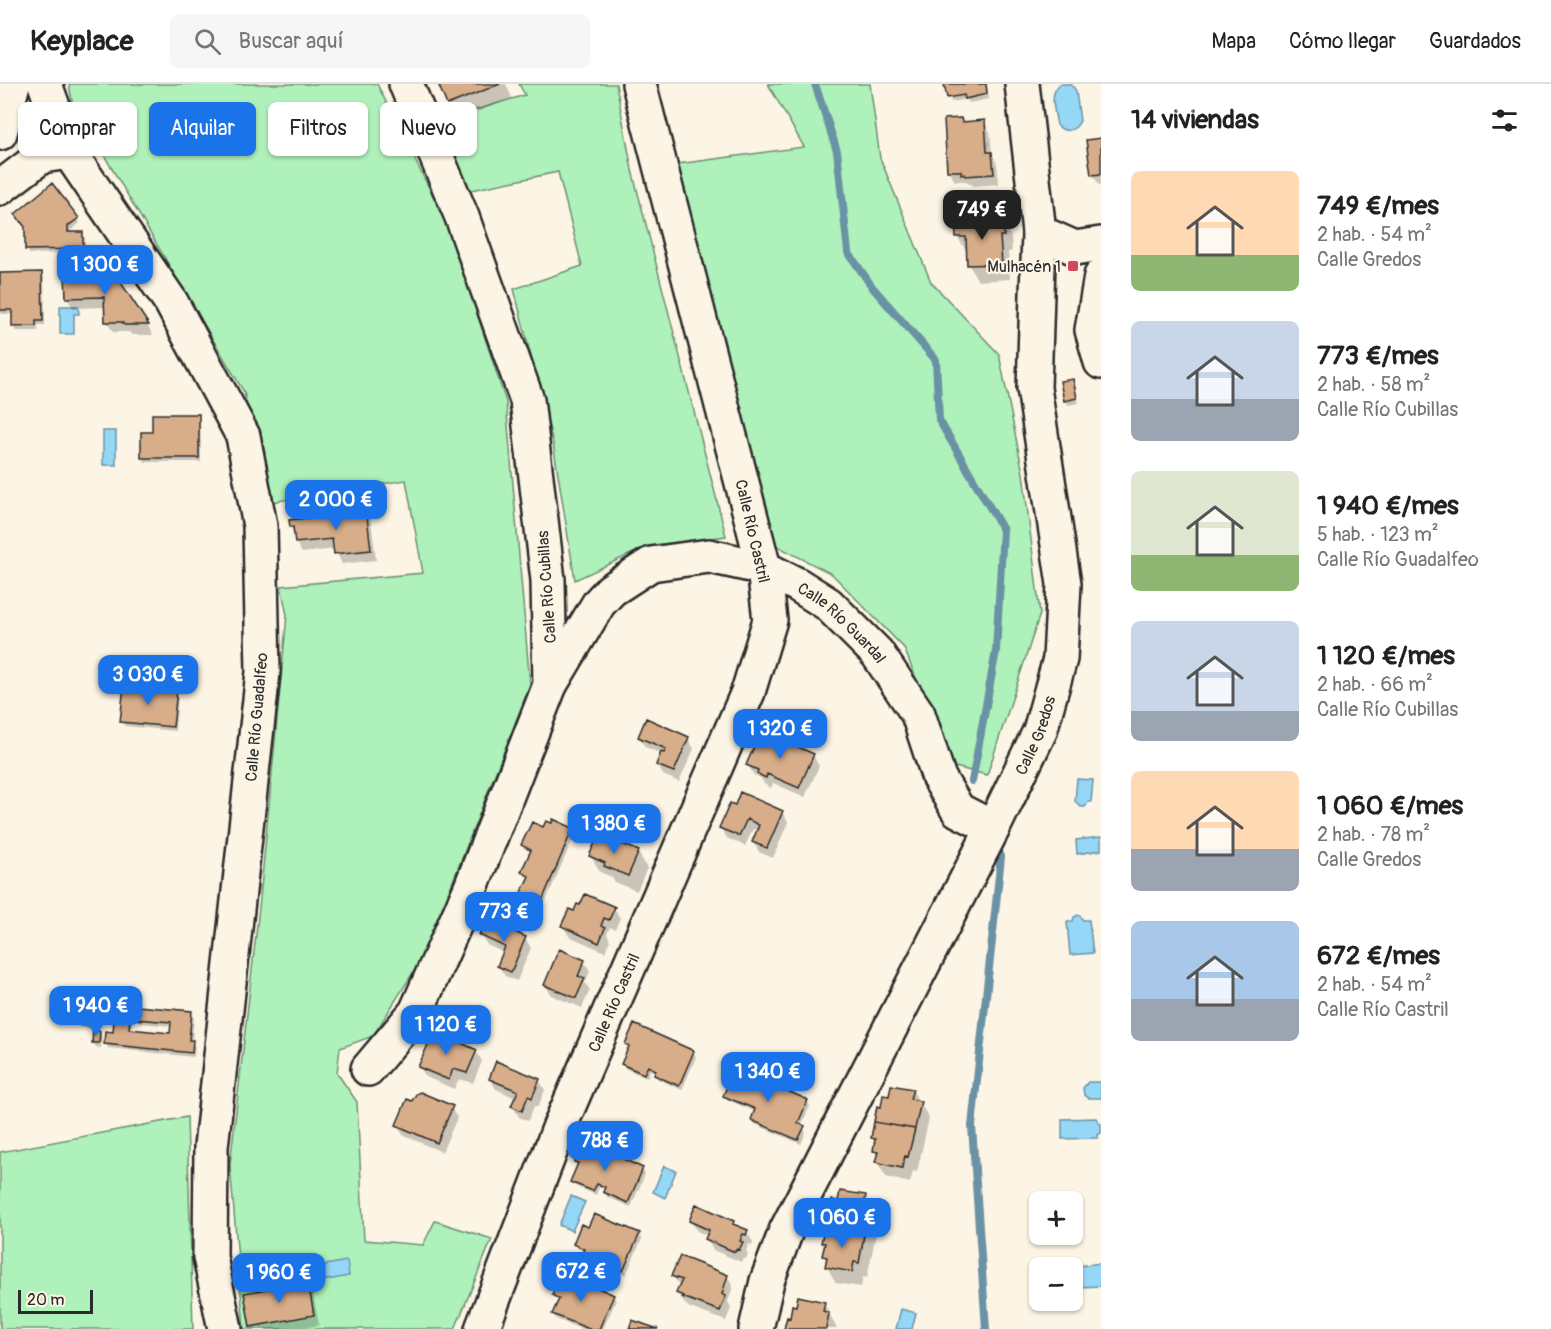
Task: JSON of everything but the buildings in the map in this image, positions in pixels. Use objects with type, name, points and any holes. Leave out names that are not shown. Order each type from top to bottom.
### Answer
[{"type":"street","points":[[0,133],[13,84]]},
{"type":"street","name":"Calle Río Guadalfeo","points":[[45,84],[51,102]]},
{"type":"street","name":"Calle Río Cubillas","points":[[368,1069],[416,1012],[470,890],[550,685],[548,580],[527,400],[462,217],[406,84]]},
{"type":"street","name":"Calle Río Castril","points":[[482,1329],[560,1126],[748,692],[770,620],[764,568],[639,84]]},
{"type":"street","name":"Calle Gredos","points":[[756,1329],[766,1281],[786,1231],[993,828],[1040,731],[1060,659],[1064,584],[1035,388],[1039,231],[1022,84]]},
{"type":"street","points":[[0,188],[42,156]]},
{"type":"street","name":"Calle Río Guadalfeo","points":[[72,156],[171,302],[243,436],[260,526],[263,672],[211,1147],[210,1257],[225,1329]]},
{"type":"street","points":[[1039,231],[1075,248],[1101,244]]},
{"type":"street","points":[[1101,276],[1092,330],[1101,362]]},
{"type":"street","name":"Calle Río Guardal","points":[[550,685],[599,603],[611,590],[651,564],[709,556],[764,568],[798,585],[828,604],[877,653],[918,714],[939,778],[958,810],[993,828]]},
{"type":"street","points":[[548,580],[574,604],[599,603]]},
{"type":"green space","points":[[69,84],[377,84],[386,102],[380,102],[380,156],[413,156],[449,228],[506,402],[530,685],[423,957],[373,1036],[340,1048],[337,1073],[357,1102],[364,1240],[423,1245],[435,1221],[492,1239],[455,1329],[244,1329],[230,1165],[260,899],[287,615],[281,586],[423,573],[406,480],[266,503],[244,392],[105,156],[137,156],[137,102],[72,101]]},
{"type":"green space","points":[[519,84],[616,84],[632,170],[726,536],[648,546],[575,580],[553,443],[514,289],[582,266],[558,172],[467,191],[451,156],[477,156],[477,110],[525,95]]},
{"type":"green space","points":[[768,84],[870,84],[880,158],[931,282],[999,354],[1023,473],[1040,614],[987,775],[951,766],[904,648],[832,574],[775,545],[678,164],[804,147]]},
{"type":"green space","points":[[187,1117],[193,1329],[0,1329],[0,1152]]},
{"type":"water","points":[[1060,84],[1071,84],[1076,91],[1080,121],[1070,130],[1063,130],[1057,125],[1053,98]]},
{"type":"water","points":[[60,306],[78,306],[79,314],[74,314],[74,334],[60,334]]},
{"type":"water","points":[[103,431],[116,431],[116,465],[103,465]]},
{"type":"water","points":[[1077,779],[1093,780],[1091,802],[1088,802],[1085,807],[1081,807],[1075,801]]},
{"type":"water","points":[[1101,837],[1101,850],[1077,854],[1076,840]]},
{"type":"water","points":[[1078,915],[1083,920],[1089,920],[1093,953],[1070,955],[1067,922],[1073,921]]},
{"type":"water","points":[[83,999],[88,999],[88,1004],[96,1005],[94,1027],[80,1026]]},
{"type":"water","points":[[1088,1082],[1101,1082],[1101,1098],[1088,1098],[1084,1095],[1083,1088]]},
{"type":"water","points":[[1097,1118],[1101,1124],[1101,1133],[1098,1138],[1062,1139],[1062,1119]]},
{"type":"water","points":[[664,1166],[676,1171],[665,1198],[653,1192]]},
{"type":"water","points":[[571,1196],[585,1202],[572,1231],[559,1225]]},
{"type":"water","points":[[347,1261],[349,1276],[317,1282],[315,1267]]},
{"type":"water","points":[[1101,1263],[1101,1286],[1083,1287],[1083,1265]]},
{"type":"water","points":[[901,1309],[916,1313],[912,1329],[896,1329]]},
{"type":"waterway","points":[[815,84],[837,151],[848,252],[873,288],[936,360],[939,420],[1003,530],[996,651],[972,781]]},
{"type":"waterway","points":[[986,1329],[972,1126],[1001,857]]},
{"type":"place","name":"Mulhacén 1","points":[[1073,266]]}]
